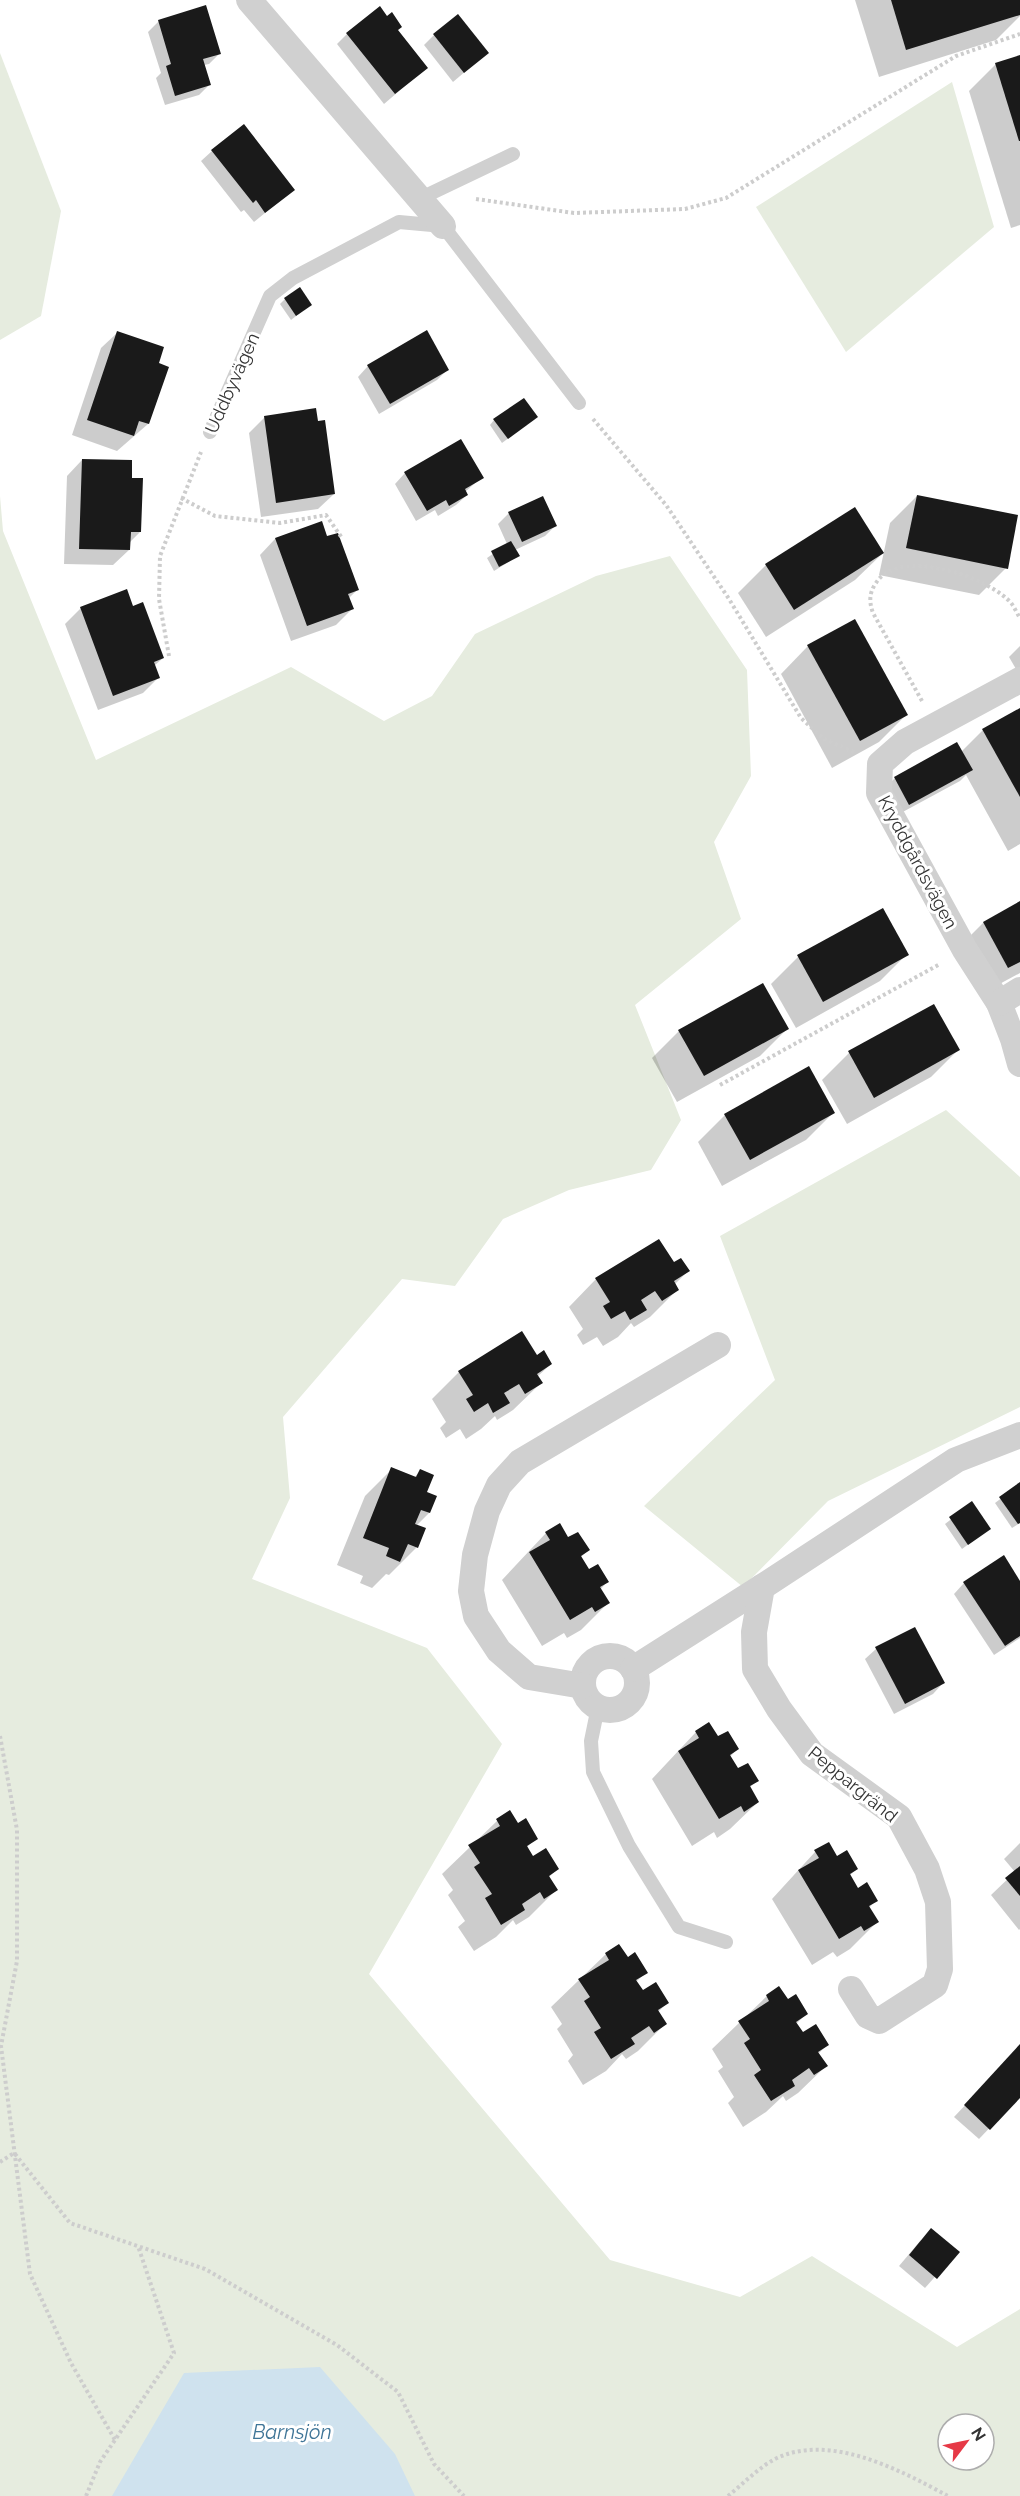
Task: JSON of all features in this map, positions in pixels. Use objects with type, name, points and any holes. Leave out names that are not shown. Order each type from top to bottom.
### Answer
[{"type":"street","points":[[249,0],[443,225]]},
{"type":"street","points":[[880,764],[905,742],[1020,680]]},
{"type":"street","name":"Kryddgårdsvägen","points":[[880,764],[879,793],[964,950],[1009,996],[1013,1039],[1020,1064]]},
{"type":"street","points":[[583,1686],[529,1677],[499,1651],[476,1616],[471,1591],[475,1555],[487,1511],[499,1485],[520,1462],[718,1345]]},
{"type":"street","points":[[633,1669],[956,1460],[1020,1435]]},
{"type":"street","name":"Peppargränd","points":[[762,1587],[754,1632],[755,1669],[779,1709],[812,1754],[898,1817],[927,1869],[938,1902],[940,1969],[935,1985],[879,2021],[868,2016],[851,1989]]},
{"type":"street","points":[[603,1657],[617,1657],[633,1669],[637,1678],[637,1688],[632,1698],[620,1708],[609,1710],[592,1703],[583,1686],[585,1672],[593,1662],[603,1657]]},
{"type":"lane","points":[[419,199],[513,154]]},
{"type":"lane","name":"Uddbyvägen","points":[[210,432],[270,296],[293,278],[399,222],[443,225]]},
{"type":"lane","points":[[443,225],[579,403]]},
{"type":"lane","points":[[598,1707],[591,1741],[593,1772],[629,1846],[679,1927],[726,1942]]},
{"type":"path","points":[[443,225],[448,215],[459,205],[476,198],[574,213],[685,209],[726,198],[956,56],[1020,34]]},
{"type":"path","points":[[579,403],[666,505],[729,599],[801,718],[824,739],[880,764]]},
{"type":"path","name":"Uddbyvägen","points":[[170,656],[159,599],[160,556],[181,498],[210,432]]},
{"type":"path","points":[[181,498],[215,516],[280,523],[326,515],[342,538]]},
{"type":"path","points":[[936,725],[873,613],[869,602],[873,586],[879,577],[908,565],[957,572],[997,591],[1009,600],[1020,618]]},
{"type":"path","points":[[720,1086],[964,950]]},
{"type":"path","points":[[0,1736],[17,1830],[17,1961],[1,2046],[30,2274],[71,2363],[115,2440]]},
{"type":"path","points":[[0,2162],[14,2153]]},
{"type":"path","points":[[14,2153],[70,2223],[205,2269],[337,2345],[398,2392],[434,2464],[464,2496]]},
{"type":"path","points":[[86,2496],[100,2462],[174,2354],[138,2246]]},
{"type":"path","points":[[728,2496],[774,2460],[801,2450],[847,2452],[907,2474],[948,2496]]},
{"type":"shaded area","points":[[0,53],[61,211],[41,316],[0,340]]},
{"type":"shaded area","points":[[952,82],[994,227],[846,352],[756,207]]},
{"type":"shaded area","points":[[0,496],[3,531],[96,760],[291,667],[384,721],[432,696],[475,634],[596,576],[670,556],[747,670],[751,776],[714,842],[741,919],[635,1005],[681,1120],[651,1170],[569,1190],[503,1219],[455,1286],[402,1279],[283,1417],[290,1498],[252,1579],[427,1648],[502,1744],[369,1974],[610,2260],[740,2297],[812,2256],[957,2347],[1020,2309],[1020,2496],[0,2496]]},
{"type":"shaded area","points":[[946,1110],[1020,1177],[1020,1407],[828,1501],[743,1587],[644,1506],[775,1380],[720,1236]]},
{"type":"water","name":"Barnsjön","points":[[320,2367],[395,2454],[415,2496],[112,2496],[184,2373]]},
{"type":"building","points":[[891,0],[1020,0],[1020,15],[906,50]]},
{"type":"building","points":[[206,5],[221,54],[203,59],[211,85],[175,96],[166,66],[171,64],[158,20]]},
{"type":"building","points":[[380,6],[387,16],[392,12],[402,27],[398,30],[428,68],[395,94],[346,33]]},
{"type":"building","points":[[458,14],[489,53],[464,73],[433,34]]},
{"type":"building","points":[[1020,55],[1020,141],[1019,141],[995,63]]},
{"type":"building","points":[[244,124],[295,190],[265,213],[256,200],[253,203],[211,150]]},
{"type":"building","points":[[300,287],[312,305],[296,316],[284,298]]},
{"type":"building","points":[[427,330],[449,370],[390,404],[367,365]]},
{"type":"building","points":[[117,331],[164,347],[159,363],[169,367],[149,424],[139,421],[134,436],[87,420]]},
{"type":"building","points":[[524,398],[538,417],[508,439],[493,419]]},
{"type":"building","points":[[316,408],[318,421],[325,420],[335,494],[276,503],[264,416]]},
{"type":"building","points":[[461,439],[484,478],[465,489],[468,495],[449,506],[446,500],[427,511],[404,472]]},
{"type":"building","points":[[82,459],[132,460],[132,478],[143,478],[141,532],[131,532],[130,550],[79,549]]},
{"type":"building","points":[[917,495],[1018,515],[1008,569],[906,548]]},
{"type":"building","points":[[543,496],[557,526],[522,542],[508,512]]},
{"type":"building","points":[[855,507],[884,553],[794,610],[765,564]]},
{"type":"building","points":[[322,521],[327,536],[338,533],[359,590],[348,594],[354,609],[307,626],[275,538]]},
{"type":"building","points":[[511,541],[520,556],[499,567],[491,551]]},
{"type":"building","points":[[127,589],[133,606],[143,602],[164,658],[154,662],[160,678],[113,696],[80,607]]},
{"type":"building","points":[[855,619],[908,715],[860,741],[807,645]]},
{"type":"building","points":[[1020,708],[1020,797],[982,729]]},
{"type":"building","points":[[957,742],[973,770],[909,805],[894,777]]},
{"type":"building","points":[[1020,901],[1020,962],[1008,968],[983,922]]},
{"type":"building","points":[[883,908],[909,955],[823,1002],[797,955]]},
{"type":"building","points":[[763,983],[789,1029],[704,1076],[678,1030]]},
{"type":"building","points":[[934,1004],[960,1050],[874,1098],[848,1051]]},
{"type":"building","points":[[809,1066],[835,1113],[750,1160],[724,1114]]},
{"type":"building","points":[[659,1239],[674,1262],[681,1258],[690,1271],[674,1281],[679,1290],[662,1301],[655,1291],[641,1300],[647,1310],[630,1320],[625,1311],[611,1319],[603,1306],[610,1302],[595,1278]]},
{"type":"building","points":[[522,1331],[537,1355],[544,1350],[552,1364],[537,1374],[543,1383],[525,1394],[519,1384],[504,1393],[510,1403],[493,1413],[488,1403],[474,1412],[466,1399],[473,1395],[458,1371]]},
{"type":"building","points":[[391,1467],[416,1477],[420,1469],[434,1475],[427,1492],[437,1496],[430,1513],[421,1510],[415,1524],[426,1528],[418,1548],[408,1544],[400,1562],[386,1556],[389,1548],[363,1538]]},
{"type":"building","points":[[1020,1482],[1020,1523],[1018,1524],[999,1497]]},
{"type":"building","points":[[972,1501],[991,1529],[968,1545],[949,1517]]},
{"type":"building","points":[[560,1523],[568,1537],[578,1532],[590,1550],[581,1556],[589,1569],[598,1564],[609,1582],[600,1587],[610,1603],[595,1612],[592,1607],[570,1620],[529,1552],[550,1540],[545,1532]]},
{"type":"building","points":[[1004,1555],[1020,1581],[1020,1636],[1005,1646],[963,1582]]},
{"type":"building","points":[[915,1627],[945,1683],[905,1704],[875,1647]]},
{"type":"building","points":[[709,1722],[718,1736],[728,1731],[739,1749],[730,1755],[738,1768],[748,1763],[759,1781],[750,1786],[759,1802],[744,1812],[741,1806],[719,1819],[678,1751],[699,1738],[695,1731]]},
{"type":"building","points":[[510,1810],[518,1823],[526,1818],[538,1839],[527,1846],[533,1856],[546,1848],[559,1869],[549,1876],[558,1890],[544,1899],[540,1892],[522,1904],[525,1910],[501,1925],[485,1898],[492,1894],[474,1867],[480,1863],[468,1845],[500,1826],[496,1819]]},
{"type":"building","points":[[829,1842],[837,1856],[847,1850],[858,1869],[850,1874],[858,1888],[867,1882],[878,1901],[869,1906],[879,1922],[864,1931],[861,1926],[839,1939],[798,1870],[819,1858],[814,1850]]},
{"type":"building","points":[[1020,1866],[1020,1896],[1005,1878]]},
{"type":"building","points":[[619,1944],[628,1957],[635,1952],[648,1973],[636,1980],[643,1990],[656,1982],[669,2003],[658,2010],[667,2024],[654,2033],[649,2026],[631,2038],[635,2044],[611,2059],[594,2032],[601,2028],[584,2001],[590,1997],[578,1979],[609,1960],[605,1953]]},
{"type":"building","points":[[779,1986],[788,1999],[796,1994],[808,2014],[796,2022],[803,2032],[816,2024],[829,2045],[818,2052],[828,2066],[814,2075],[809,2068],[792,2080],[795,2086],[771,2101],[754,2075],[761,2070],[744,2043],[750,2039],[738,2021],[769,2001],[766,1995]]},
{"type":"building","points":[[1020,2044],[1020,2098],[990,2130],[964,2105]]},
{"type":"building","points":[[931,2228],[960,2252],[937,2279],[909,2255]]}]
